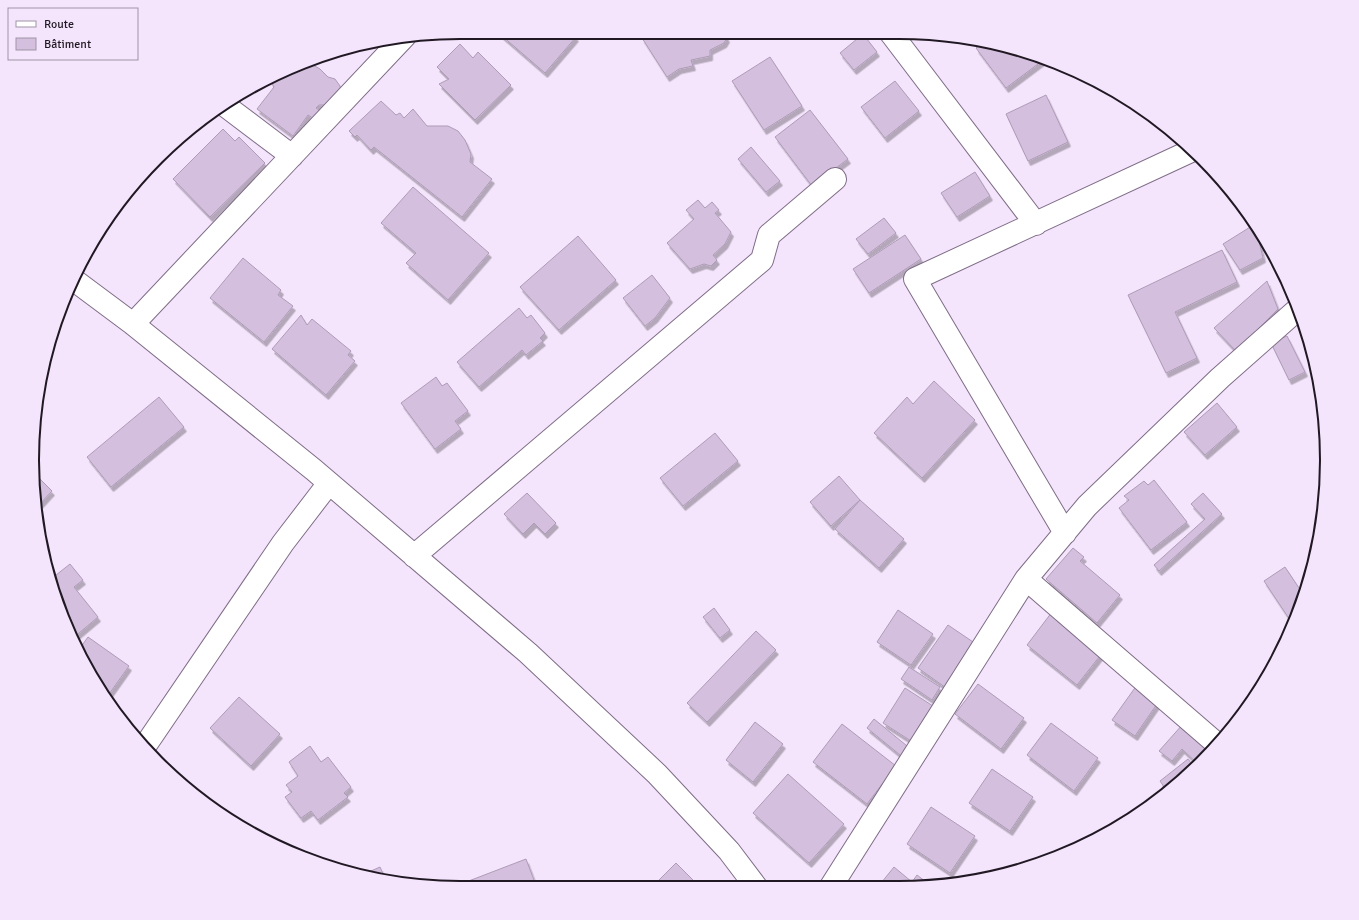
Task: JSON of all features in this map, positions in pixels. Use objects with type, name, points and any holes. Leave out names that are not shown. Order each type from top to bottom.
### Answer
[{"type":"street","points":[[895,39],[1036,224]]},
{"type":"street","points":[[133,324],[398,44]]},
{"type":"street","points":[[229,108],[292,156]]},
{"type":"street","points":[[1065,533],[915,279],[1187,153]]},
{"type":"street","points":[[414,556],[762,260],[769,235],[835,179]]},
{"type":"street","points":[[78,283],[133,324],[329,483],[528,653],[657,774],[729,851],[752,881]]},
{"type":"street","points":[[834,881],[1026,579],[1087,506],[1215,383],[1293,313]]},
{"type":"street","points":[[147,743],[283,543],[329,483]]},
{"type":"street","points":[[1026,579],[1213,741]]},
{"type":"building","points":[[506,39],[574,39],[545,73]]},
{"type":"building","points":[[643,39],[726,39],[724,43],[710,50],[710,56],[691,60],[693,66],[679,69],[667,77]]},
{"type":"building","points":[[857,39],[867,39],[877,52],[854,70],[840,53]]},
{"type":"building","points":[[460,44],[473,58],[478,52],[511,85],[475,120],[439,84],[449,79],[437,67]]},
{"type":"building","points":[[981,47],[1008,53],[1039,63],[1006,88],[976,48]]},
{"type":"building","points":[[770,57],[802,106],[764,130],[732,81]]},
{"type":"building","points":[[314,65],[328,77],[335,79],[340,86],[341,92],[328,105],[319,105],[316,108],[320,111],[314,119],[308,115],[293,136],[257,109],[274,87],[272,83]]},
{"type":"building","points":[[895,81],[919,111],[885,138],[861,107]]},
{"type":"building","points":[[1046,95],[1068,142],[1028,161],[1006,114]]},
{"type":"building","points":[[381,101],[396,115],[400,113],[404,118],[413,109],[427,126],[448,126],[458,131],[465,140],[471,154],[470,162],[492,179],[462,217],[374,147],[371,150],[357,135],[355,137],[349,131]]},
{"type":"building","points":[[810,110],[848,159],[812,186],[775,137]]},
{"type":"building","points":[[223,129],[235,141],[239,137],[265,163],[210,217],[173,179]]},
{"type":"building","points":[[751,147],[780,181],[766,192],[738,159]]},
{"type":"building","points":[[975,172],[990,196],[957,217],[941,193]]},
{"type":"building","points":[[413,187],[489,253],[448,300],[406,263],[416,253],[381,223]]},
{"type":"building","points":[[698,200],[705,208],[712,202],[719,210],[715,213],[731,232],[725,244],[713,255],[717,260],[711,266],[704,264],[690,269],[667,243],[694,219],[686,210]]},
{"type":"building","points":[[884,218],[896,233],[868,254],[856,239]]},
{"type":"building","points":[[1250,227],[1259,243],[1263,258],[1240,270],[1223,244]]},
{"type":"building","points":[[905,235],[921,259],[869,293],[853,269]]},
{"type":"building","points":[[578,236],[616,280],[559,330],[520,287]]},
{"type":"building","points":[[1222,250],[1237,282],[1175,312],[1197,358],[1166,373],[1128,295]]},
{"type":"building","points":[[243,258],[281,290],[278,295],[293,306],[264,342],[210,298]]},
{"type":"building","points":[[652,275],[670,298],[655,318],[645,326],[623,298]]},
{"type":"building","points":[[1267,281],[1278,309],[1236,351],[1214,328]]},
{"type":"building","points":[[519,308],[527,318],[531,315],[545,333],[540,338],[543,341],[526,355],[522,350],[479,387],[457,362]]},
{"type":"building","points":[[301,315],[307,325],[312,319],[351,351],[348,355],[355,361],[326,395],[272,349]]},
{"type":"building","points":[[1287,336],[1305,372],[1289,380],[1271,343]]},
{"type":"building","points":[[436,377],[442,386],[447,383],[468,411],[455,421],[461,429],[435,449],[401,403]]},
{"type":"building","points":[[934,381],[975,420],[922,478],[874,433],[907,397],[913,404]]},
{"type":"building","points":[[159,397],[184,427],[111,487],[87,457]]},
{"type":"building","points":[[1217,403],[1237,427],[1205,455],[1184,432]]},
{"type":"building","points":[[715,433],[738,461],[683,506],[660,478]]},
{"type":"building","points":[[839,476],[860,500],[831,526],[810,502]]},
{"type":"building","points":[[40,479],[52,491],[42,502]]},
{"type":"building","points":[[1154,480],[1187,522],[1151,550],[1119,508],[1129,500],[1124,496],[1144,481],[1148,485]]},
{"type":"building","points":[[527,493],[556,523],[545,534],[534,523],[523,534],[504,514]]},
{"type":"building","points":[[1203,493],[1222,514],[1159,571],[1154,565],[1205,519],[1191,504]]},
{"type":"building","points":[[860,500],[904,539],[879,568],[835,529]]},
{"type":"building","points":[[1073,548],[1084,557],[1080,561],[1120,595],[1097,623],[1046,579]]},
{"type":"building","points":[[70,564],[83,580],[74,587],[98,617],[77,635],[61,595],[55,576]]},
{"type":"building","points":[[1285,567],[1300,589],[1289,618],[1264,581]]},
{"type":"building","points":[[714,608],[730,630],[720,638],[703,617]]},
{"type":"building","points":[[898,610],[933,634],[911,665],[877,642]]},
{"type":"building","points":[[1052,612],[1103,652],[1077,685],[1027,645]]},
{"type":"building","points":[[948,625],[979,646],[949,690],[918,668]]},
{"type":"building","points":[[756,631],[776,650],[707,722],[687,703]]},
{"type":"building","points":[[88,637],[129,666],[110,693],[95,670],[82,646]]},
{"type":"building","points":[[909,667],[940,687],[932,700],[901,679]]},
{"type":"building","points":[[978,684],[1024,718],[1001,749],[955,714]]},
{"type":"building","points":[[1137,685],[1159,701],[1135,736],[1112,720]]},
{"type":"building","points":[[905,688],[933,706],[911,741],[883,723]]},
{"type":"building","points":[[239,697],[280,734],[251,766],[210,728]]},
{"type":"building","points":[[874,719],[912,750],[905,759],[867,728]]},
{"type":"building","points":[[755,722],[783,744],[753,782],[726,760]]},
{"type":"building","points":[[1051,723],[1098,758],[1074,791],[1027,755]]},
{"type":"building","points":[[842,724],[896,766],[867,804],[813,762]]},
{"type":"building","points":[[1183,724],[1208,746],[1194,761],[1182,749],[1172,761],[1159,751]]},
{"type":"building","points":[[310,746],[321,762],[328,757],[351,787],[344,793],[348,797],[318,820],[311,811],[301,818],[285,797],[292,792],[286,785],[298,776],[289,762]]},
{"type":"building","points":[[1188,759],[1191,763],[1164,787],[1160,781]]},
{"type":"building","points":[[992,769],[1033,797],[1010,831],[969,803]]},
{"type":"building","points":[[788,774],[844,824],[809,863],[753,813]]},
{"type":"building","points":[[931,807],[975,836],[950,873],[907,844]]},
{"type":"building","points":[[526,859],[534,881],[469,881]]},
{"type":"building","points":[[676,863],[694,881],[658,881]]},
{"type":"building","points":[[380,867],[383,874],[378,873],[370,871]]},
{"type":"building","points":[[894,867],[910,881],[899,881],[883,881]]},
{"type":"building","points":[[917,875],[924,880],[913,880]]}]
